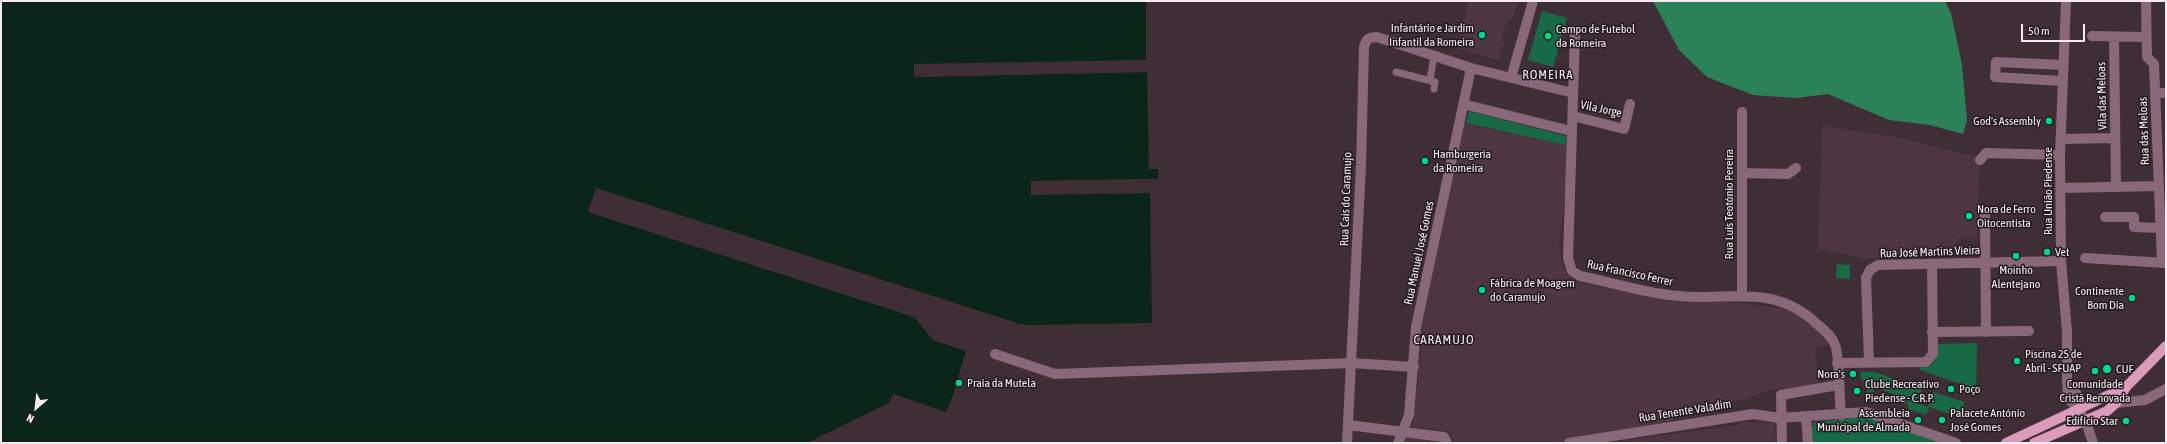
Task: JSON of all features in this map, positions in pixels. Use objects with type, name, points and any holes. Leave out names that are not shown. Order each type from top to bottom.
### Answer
[{"type":"main road","points":[[2039,442],[2086,422],[2107,411],[2116,403],[2126,387],[2166,346]]},
{"type":"main road","points":[[2006,443],[2126,387]]},
{"type":"street","points":[[1511,78],[1533,1]]},
{"type":"street","name":"Rua União Piedense","points":[[2066,1],[2060,155],[2061,261],[2067,332],[2068,398],[2079,410],[2086,422],[2093,443]]},
{"type":"street","name":"Rua das Meloas","points":[[2146,1],[2147,57],[2154,64],[2161,93],[2162,154],[2158,186],[2160,228],[2164,263]]},
{"type":"street","name":"Rua Francisco Ferrer","points":[[1575,33],[1568,262],[1575,274],[1679,296],[1742,296],[1788,303],[1798,308],[1829,335],[1836,346],[1841,415]]},
{"type":"street","points":[[2092,36],[2146,37]]},
{"type":"street","name":"Rua Cais do Caramujo","points":[[1347,443],[1352,363],[1364,47],[1368,38],[1377,37],[1434,56]]},
{"type":"street","name":"Vila das Meloas","points":[[2114,37],[2116,187]]},
{"type":"street","points":[[1430,80],[1434,56],[1471,68],[1573,93]]},
{"type":"street","points":[[2062,81],[1995,77],[1996,62],[2063,65]]},
{"type":"street","name":"Rua Manuel José Gomes","points":[[1398,443],[1409,415],[1416,327],[1471,68]]},
{"type":"street","points":[[1396,72],[1435,82],[1434,89]]},
{"type":"street","points":[[1463,104],[1572,131]]},
{"type":"street","name":"Vila Jorge","points":[[1573,116],[1624,129],[1630,104]]},
{"type":"street","name":"Rua Luís Teotónio Pereira","points":[[1742,112],[1742,296]]},
{"type":"street","points":[[2061,139],[2115,138]]},
{"type":"street","points":[[1980,160],[1986,153],[2060,155]]},
{"type":"street","points":[[1742,173],[1788,174],[1796,168]]},
{"type":"street","points":[[2061,188],[2158,186]]},
{"type":"street","points":[[1985,215],[1986,332]]},
{"type":"street","points":[[2105,217],[2134,217],[2134,227],[2160,228]]},
{"type":"street","points":[[2085,258],[2164,263]]},
{"type":"street","name":"Rua José Martins Vieira","points":[[1869,362],[1866,278],[1870,270],[1878,265],[2061,261]]},
{"type":"street","points":[[1837,363],[1926,362],[1933,354],[1932,264]]},
{"type":"street","points":[[1932,332],[2029,331]]},
{"type":"street","points":[[995,354],[1055,374],[1352,363],[1414,367]]},
{"type":"street","points":[[1782,443],[1780,418],[1781,395],[1838,385]]},
{"type":"street","points":[[2116,403],[2145,400],[2166,389]]},
{"type":"street","name":"Rua Tenente Valadim","points":[[1569,443],[1753,414],[1780,418],[1841,415],[1866,412],[1956,443]]},
{"type":"street","points":[[1806,417],[1808,443]]},
{"type":"street","points":[[1348,425],[1444,437],[1447,443]]},
{"type":"street","points":[[2031,431],[2039,442]]},
{"type":"shaded area","points":[[1,1],[1146,1],[1146,60],[914,65],[914,77],[1147,72],[1149,169],[1158,169],[1158,179],[1031,181],[1031,194],[1150,193],[1152,323],[1028,325],[1017,323],[596,188],[588,212],[914,317],[933,340],[966,351],[953,395],[946,412],[893,394],[889,403],[807,443],[1,443]]},
{"type":"shaded area","name":"Infantário e Jardim Infantil da Romeira","points":[[1468,1],[1519,1],[1513,16],[1505,28],[1501,42],[1505,43],[1498,60],[1458,49]]},
{"type":"shaded area","points":[[1463,123],[1566,145],[1567,176],[1559,247],[1563,268],[1568,275],[1578,282],[1684,303],[1698,301],[1722,301],[1796,310],[1832,345],[1815,347],[1818,384],[1782,392],[1781,388],[1751,396],[1750,399],[1673,410],[1674,421],[1555,443],[1454,443],[1449,431],[1413,427],[1422,337],[1420,328]]},
{"type":"shaded area","points":[[1822,126],[1897,137],[1980,158],[1977,239],[1956,239],[1956,251],[1911,252],[1894,260],[1866,258],[1818,250]]},
{"type":"shaded area","points":[[1740,422],[1774,423],[1776,443],[1605,443],[1739,425]]},
{"type":"shaded area","points":[[1404,436],[1432,437],[1440,443],[1403,443]]},
{"type":"green space","points":[[1653,1],[1945,1],[1951,13],[1962,65],[1967,120],[1963,134],[1930,125],[1889,120],[1828,94],[1796,98],[1753,95],[1707,77],[1679,50]]},
{"type":"green space","name":"Campo de Futebol da Romeira","points":[[1542,11],[1567,18],[1553,67],[1528,60]]},
{"type":"green space","points":[[1469,111],[1566,136],[1566,145],[1466,123]]},
{"type":"green space","points":[[1837,264],[1850,265],[1850,279],[1836,278]]},
{"type":"green space","points":[[1977,343],[1976,389],[1920,370],[1921,367],[1930,366],[1933,364],[1937,353],[1938,344]]},
{"type":"green space","points":[[1861,372],[1875,372],[1922,389],[1917,403],[1928,407],[1933,392],[1965,402],[1960,417],[1929,407],[1926,415],[1908,409],[1909,405],[1902,403],[1903,398],[1883,390],[1874,382],[1874,391],[1868,401],[1866,380],[1861,380]]},
{"type":"green space","points":[[1866,417],[1943,443],[1813,443],[1812,427],[1814,422]]},
{"type":"pier","points":[[1146,60],[1146,62],[916,66],[916,75],[1147,70],[1147,72],[914,77],[914,64]]},
{"type":"pier","points":[[1158,179],[1158,181],[1033,183],[1033,193],[1150,191],[1152,193],[1031,195],[1031,181]]},
{"type":"place","name":"Infantário e Jardim Infantil da Romeira","points":[[1482,35]]},
{"type":"place","name":"Campo de Futebol da Romeira","points":[[1548,36]]},
{"type":"place","name":"God's Assembly","points":[[2049,121]]},
{"type":"place","name":"Hamburgeria da Romeira","points":[[1425,161]]},
{"type":"place","name":"Nora de Ferro Oitocentista","points":[[1969,216]]},
{"type":"place","name":"Vet","points":[[2047,252]]},
{"type":"place","name":"Moinho Alentejano","points":[[2016,256]]},
{"type":"place","name":"Fábrica de Moagem do Caramujo","points":[[1482,290]]},
{"type":"place","name":"Continente Bom Dia","points":[[2132,298]]},
{"type":"place","name":"Piscina 25 de Abril - SFUAP","points":[[2017,361]]},
{"type":"place","name":"CUF","points":[[2107,369]]},
{"type":"place","name":"Comunidade Cristã Renovada","points":[[2095,371]]},
{"type":"place","name":"Nora's","points":[[1853,374]]},
{"type":"place","name":"Praia da Mutela","points":[[959,383]]},
{"type":"place","name":"Poço","points":[[1951,389]]},
{"type":"place","name":"Clube Recreativo Piedense - C.R.P.","points":[[1857,391]]},
{"type":"place","name":"Assembleia Municipal de Almada","points":[[1918,420]]},
{"type":"place","name":"Palacete António José Gomes","points":[[1942,420]]},
{"type":"place","name":"Edifício Star","points":[[2126,421]]},
{"type":"district","name":"ROMEIRA","points":[[1548,75]]},
{"type":"district","name":"CARAMUJO","points":[[1444,340]]}]
